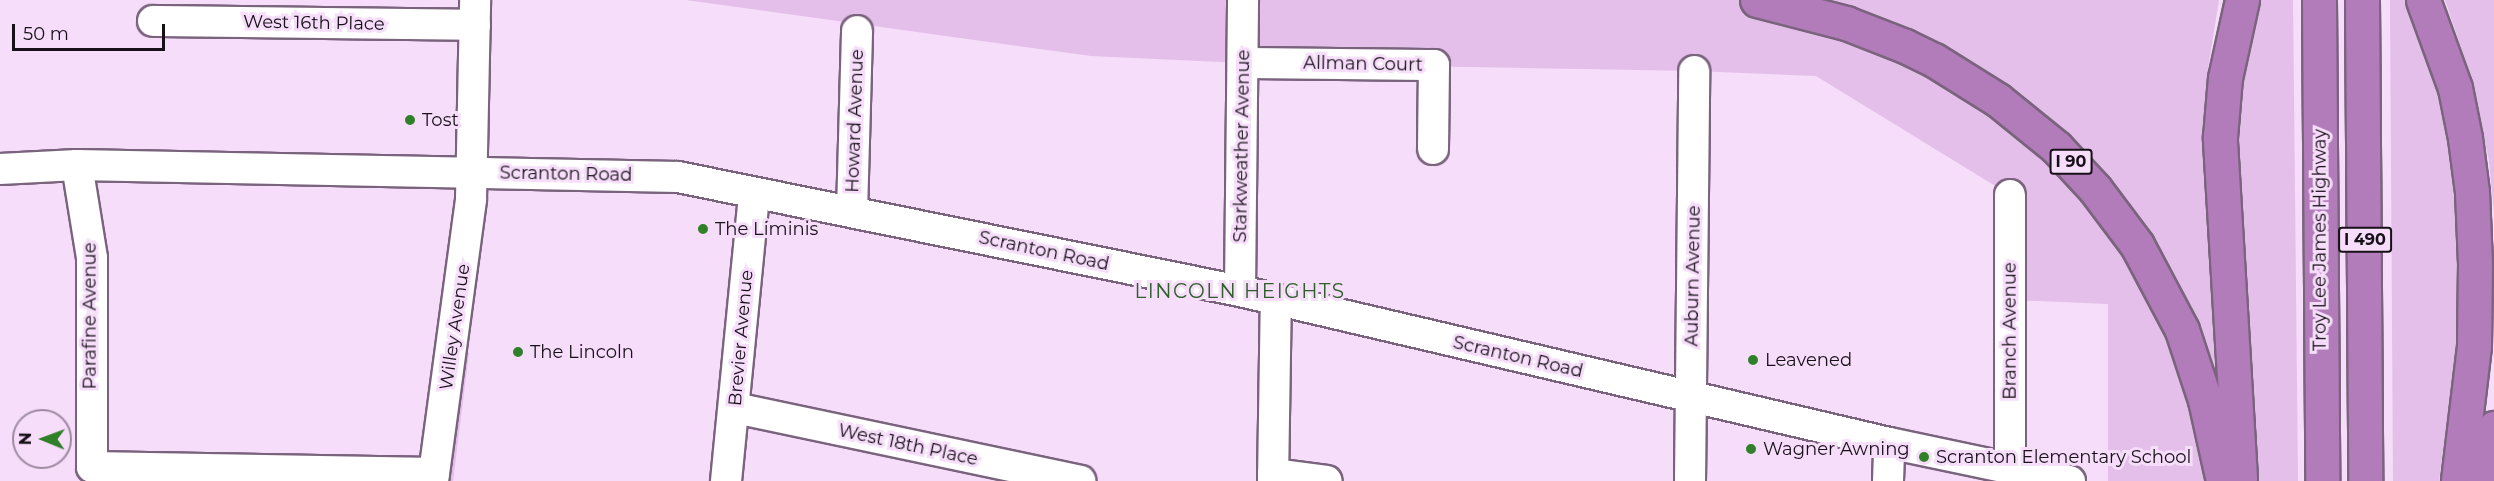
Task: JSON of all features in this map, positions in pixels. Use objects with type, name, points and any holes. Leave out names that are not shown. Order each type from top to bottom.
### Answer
[{"type":"highway","name":"I 90","points":[[1757,0],[1846,23],[1934,60],[1998,100],[2056,147],[2095,189],[2137,245],[2182,330],[2205,400],[2223,481]]},
{"type":"highway","points":[[2240,481],[2220,137],[2225,78],[2242,0]]},
{"type":"highway","name":"Troy Lee James Highway","points":[[2319,0],[2322,481]]},
{"type":"highway","name":"I 490","points":[[2362,0],[2365,481]]},
{"type":"highway","points":[[2423,0],[2455,88],[2465,138],[2472,192],[2475,264],[2474,346],[2458,481]]},
{"type":"highway","points":[[2480,481],[2494,428]]},
{"type":"street","name":"Starkweather Avenue","points":[[1240,291],[1243,0]]},
{"type":"street","name":"West 16th Place","points":[[153,21],[475,13]]},
{"type":"street","name":"Willey Avenue","points":[[434,477],[458,301],[472,172],[475,13]]},
{"type":"street","name":"Howard Avenue","points":[[852,212],[857,31]]},
{"type":"street","name":"Allman Court","points":[[1243,63],[1434,65],[1433,149]]},
{"type":"street","name":"Auburn Avenue","points":[[1690,481],[1695,217],[1694,71]]},
{"type":"street","name":"Scranton Road","points":[[0,169],[78,165],[678,177],[754,195],[852,212],[1240,291],[1889,443],[2070,481]]},
{"type":"street","name":"Parafine Avenue","points":[[78,165],[92,258],[92,467],[434,477]]},
{"type":"street","name":"Brevier Avenue","points":[[726,481],[735,408],[754,195]]},
{"type":"street","name":"Branch Avenue","points":[[2010,195],[2010,467]]},
{"type":"street","points":[[1276,300],[1273,477],[1327,481]]},
{"type":"street","name":"West 18th Place","points":[[735,408],[1080,481]]},
{"type":"street","points":[[1888,481],[1889,443]]},
{"type":"shaded area","points":[[686,0],[1757,0],[1965,79],[2137,245],[2223,481],[2108,481],[2108,304],[2011,300],[2010,195],[1816,76],[1694,71],[1243,63],[1091,56]]},
{"type":"shaded area","points":[[1818,0],[2219,0],[2208,68],[2203,125],[2219,390],[2207,351],[2172,275],[2140,224],[2094,165],[2045,115],[1988,73],[1927,39]]},
{"type":"shaded area","points":[[2256,0],[2293,0],[2298,481],[2254,481],[2234,130],[2243,49]]},
{"type":"shaded area","points":[[2390,0],[2410,0],[2437,76],[2451,139],[2458,277],[2456,353],[2439,481],[2393,481]]},
{"type":"shaded area","points":[[2445,0],[2494,0],[2494,214],[2489,161],[2472,80]]},
{"type":"shaded area","points":[[466,353],[469,353],[453,481],[448,481]]},
{"type":"place","name":"Tost","points":[[410,120]]},
{"type":"place","name":"The Liminis","points":[[703,229]]},
{"type":"place","name":"The Lincoln","points":[[518,352]]},
{"type":"place","name":"Leavened","points":[[1753,360]]},
{"type":"place","name":"Wagner Awning","points":[[1751,449]]},
{"type":"place","name":"Scranton Elementary School","points":[[1924,457]]},
{"type":"district","name":"LINCOLN HEIGHTS","points":[[1240,291]]}]
